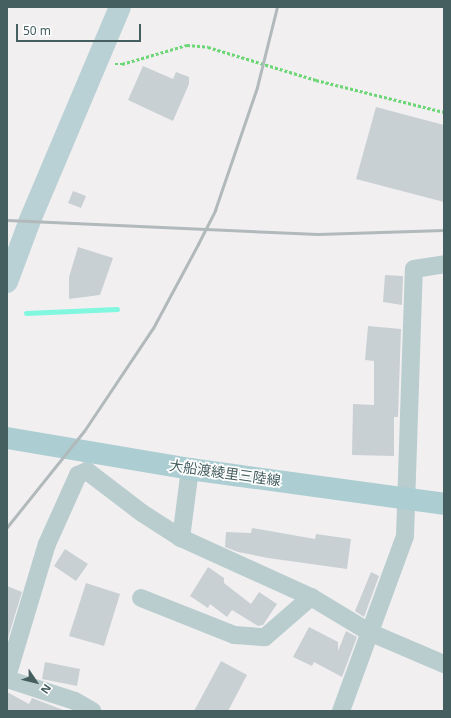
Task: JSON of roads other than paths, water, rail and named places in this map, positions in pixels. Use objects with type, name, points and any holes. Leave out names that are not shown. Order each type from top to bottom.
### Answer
[{"type":"main road","name":"大船渡綾里三陸線","points":[[7,438],[190,469],[444,504]]},
{"type":"street","points":[[7,282],[30,220],[120,7]]},
{"type":"street","points":[[341,711],[405,536],[408,498],[414,269],[444,264]]},
{"type":"street","points":[[181,538],[190,469]]},
{"type":"street","points":[[92,711],[72,706],[7,678],[47,544],[78,475],[87,472],[142,514],[181,538],[311,597],[369,632],[444,664]]},
{"type":"street","points":[[141,598],[234,635],[265,637],[311,597]]},
{"type":"waterway","points":[[26,313],[117,309]]},
{"type":"railway","points":[[7,527],[84,431],[153,328],[198,244],[215,210],[257,87],[277,7]]},
{"type":"railway","points":[[7,220],[318,234],[444,230]]}]
